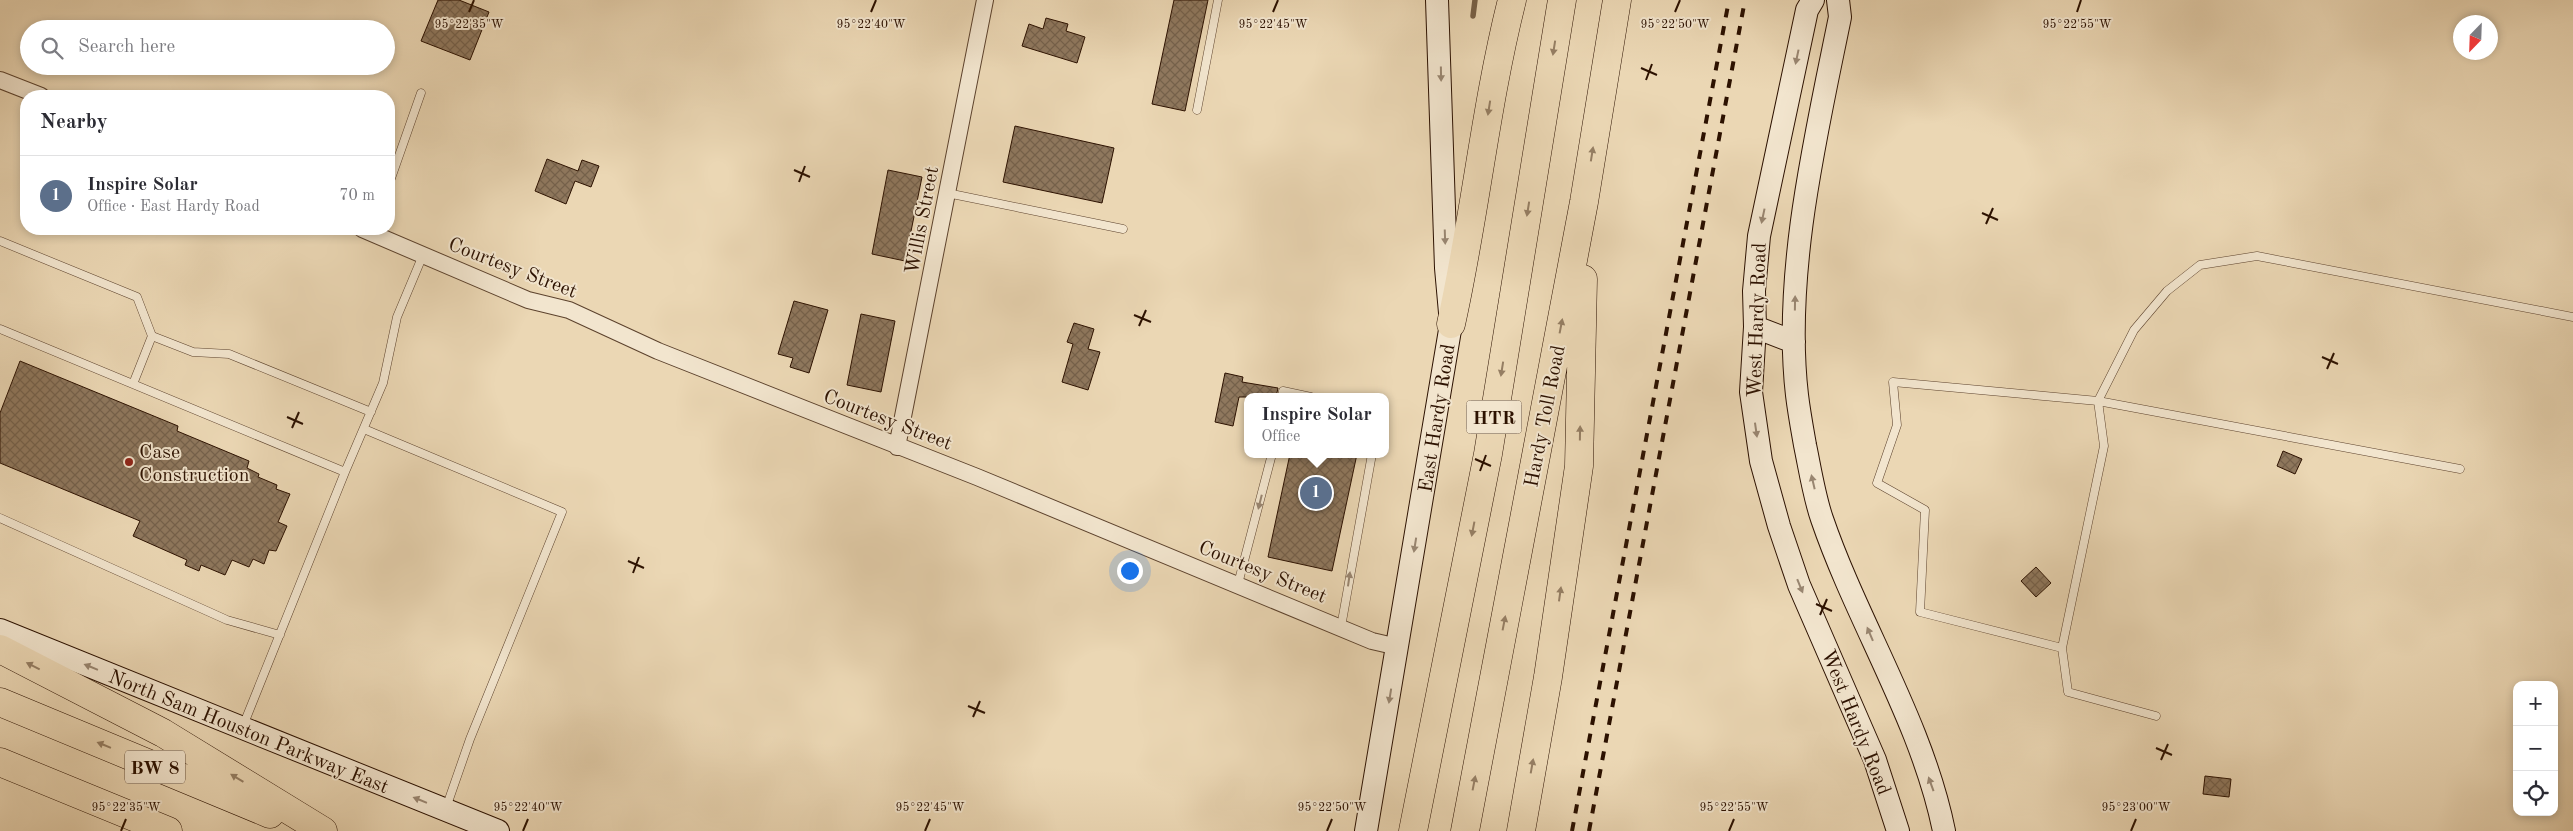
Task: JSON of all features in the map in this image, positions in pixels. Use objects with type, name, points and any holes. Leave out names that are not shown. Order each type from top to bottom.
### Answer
[{"type":"highway","points":[[1452,324],[1463,274],[1497,60],[1512,0]]},
{"type":"highway","name":"HTR","points":[[1413,831],[1488,454],[1562,0]]},
{"type":"highway","name":"Hardy Toll Road","points":[[1465,831],[1584,202],[1617,0]]},
{"type":"highway","points":[[1521,831],[1548,677],[1579,466],[1584,202]]},
{"type":"highway","points":[[0,649],[163,733],[323,831]]},
{"type":"highway","name":"BW 8","points":[[0,702],[311,831]]},
{"type":"highway","name":"BW 8","points":[[0,762],[168,831]]},
{"type":"highway","points":[[0,775],[151,831]]},
{"type":"main road","name":"East Hardy Road","points":[[1366,831],[1452,324],[1446,268],[1437,0]]},
{"type":"main road","name":"West Hardy Road","points":[[1813,0],[1807,10],[1759,236],[1754,290],[1755,327],[1751,392],[1760,461],[1779,526],[1799,585],[1875,760],[1898,831]]},
{"type":"main road","name":"West Hardy Road","points":[[1838,0],[1840,17],[1817,134],[1798,262],[1794,342],[1797,394],[1808,459],[1822,518],[1919,750],[1937,800],[1944,831]]},
{"type":"main road","points":[[1755,327],[1794,342]]},
{"type":"main road","name":"North Sam Houston Parkway East","points":[[0,630],[498,831]]},
{"type":"street","name":"Willis Street","points":[[897,447],[985,0]]},
{"type":"street","points":[[0,80],[25,90]]},
{"type":"street","name":"Courtesy Street","points":[[379,235],[528,300],[569,310],[631,340],[1238,584],[1372,641],[1398,648]]},
{"type":"lane","points":[[1197,110],[1218,0]]},
{"type":"lane","points":[[395,167],[421,93]]},
{"type":"lane","points":[[947,193],[1124,229]]},
{"type":"lane","points":[[0,241],[137,296],[152,336],[133,384]]},
{"type":"lane","points":[[242,728],[383,383],[397,317],[423,254]]},
{"type":"lane","points":[[2156,716],[2068,692],[2062,648],[2104,446],[2098,401],[2134,330],[2167,291],[2200,264],[2257,256],[2573,317]]},
{"type":"lane","points":[[0,329],[346,472]]},
{"type":"lane","points":[[152,336],[193,352],[229,354],[371,412]]},
{"type":"lane","points":[[2062,648],[1920,612],[1925,510],[1877,483],[1897,425],[1893,382],[2098,401],[2460,469]]},
{"type":"lane","points":[[364,429],[562,512],[470,739],[445,810]]},
{"type":"lane","points":[[1238,584],[1271,458]]},
{"type":"lane","points":[[1341,627],[1371,458]]},
{"type":"lane","points":[[0,518],[227,620],[280,635]]},
{"type":"building","points":[[438,0],[459,0],[489,12],[470,60],[421,41]]},
{"type":"building","points":[[1174,0],[1208,0],[1185,111],[1152,104]]},
{"type":"building","points":[[1046,18],[1068,24],[1066,31],[1085,37],[1077,63],[1022,46],[1029,24],[1043,29]]},
{"type":"building","points":[[1015,126],[1114,148],[1102,203],[1003,182]]},
{"type":"building","points":[[547,159],[578,171],[582,160],[599,166],[591,187],[575,181],[566,204],[535,191]]},
{"type":"building","points":[[888,170],[922,177],[905,261],[872,254]]},
{"type":"building","points":[[794,301],[828,310],[809,373],[790,367],[793,358],[778,354]]},
{"type":"building","points":[[861,314],[895,321],[881,392],[847,385]]},
{"type":"building","points":[[1074,323],[1094,329],[1088,349],[1100,352],[1088,390],[1062,382],[1073,344],[1067,342]]},
{"type":"building","points":[[20,361],[178,426],[177,431],[249,461],[247,468],[259,474],[258,477],[277,485],[276,489],[290,494],[278,522],[287,526],[276,551],[269,550],[264,564],[253,559],[249,567],[232,560],[225,575],[201,565],[199,571],[185,565],[187,560],[133,536],[140,521],[0,463],[0,413]]},
{"type":"building","points":[[1225,373],[1243,377],[1242,382],[1278,388],[1277,393],[1244,393],[1244,397],[1239,397],[1233,426],[1215,422]]},
{"type":"building","points":[[2283,451],[2302,459],[2295,474],[2277,466]]},
{"type":"building","points":[[1289,458],[1356,458],[1332,571],[1268,557]]},
{"type":"building","points":[[2036,567],[2051,583],[2036,597],[2021,581]]},
{"type":"building","points":[[2205,776],[2231,779],[2229,797],[2203,794]]},
{"type":"waterway","points":[[1473,16],[1475,0]]},
{"type":"railway","points":[[1572,831],[1729,0]]},
{"type":"railway","points":[[1589,831],[1745,0]]},
{"type":"place","name":"Case Construction","points":[[129,462]]},
{"type":"place","name":"Inspire Solar","points":[[1316,493]]}]
